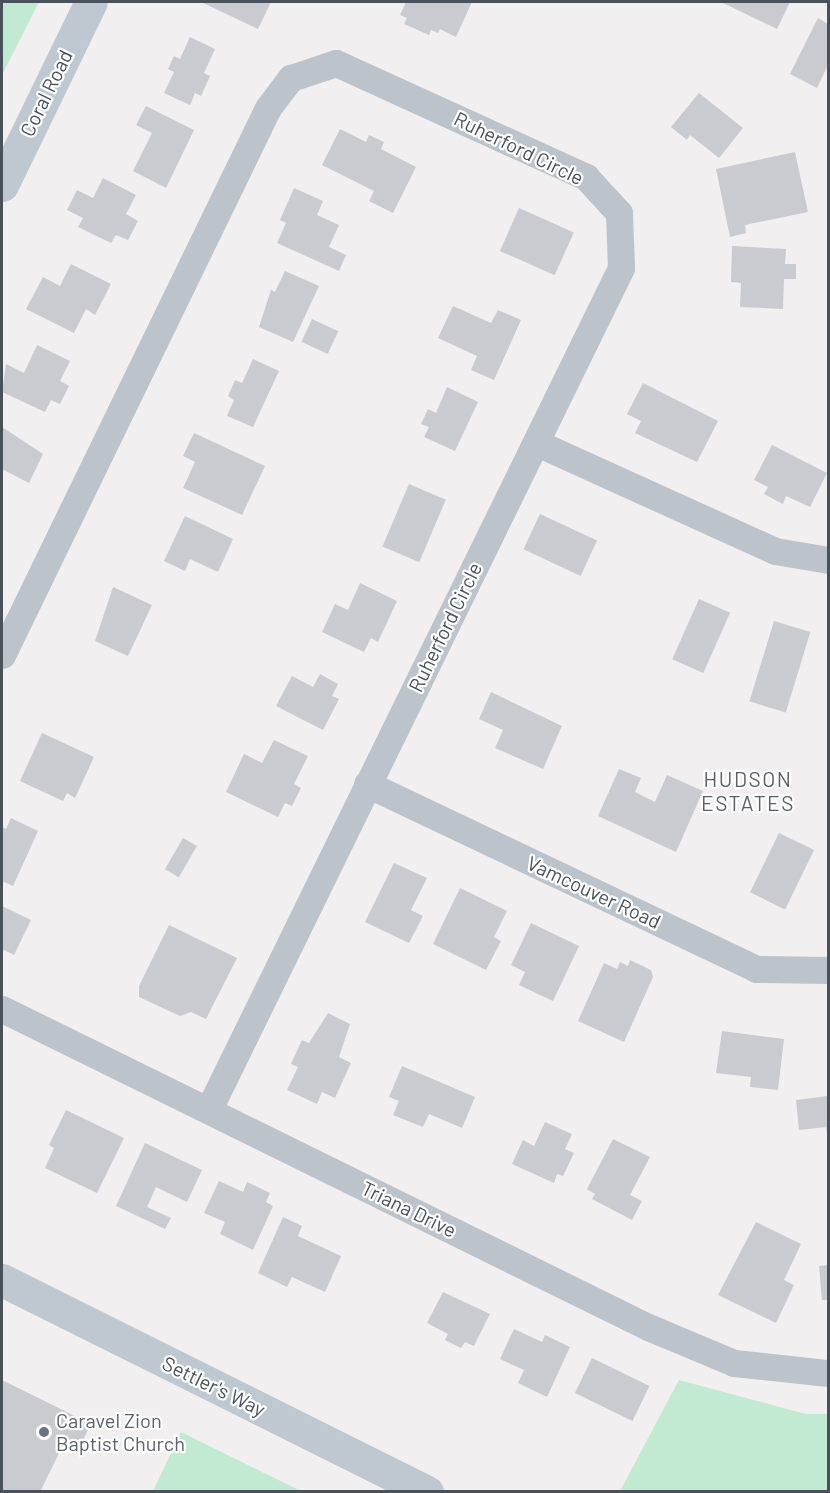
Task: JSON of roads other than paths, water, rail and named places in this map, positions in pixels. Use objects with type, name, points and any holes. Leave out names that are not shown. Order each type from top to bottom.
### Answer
[{"type":"main road","name":"Coral Road","points":[[2,185],[91,2]]},
{"type":"main road","name":"Settler's Way","points":[[2,1280],[427,1491]]},
{"type":"street","name":"Ruherford Circle","points":[[2,656],[268,108],[291,78],[336,63],[586,177],[619,213],[621,268],[209,1109]]},
{"type":"street","points":[[537,443],[775,551],[828,560]]},
{"type":"street","name":"Vamcouver Road","points":[[367,784],[756,969],[828,970]]},
{"type":"street","name":"Triana Drive","points":[[2,1009],[648,1327],[734,1363],[828,1373]]},
{"type":"place","name":"Caravel Zion Baptist Church","points":[[44,1432]]},
{"type":"district","name":"HUDSON ESTATES","points":[[748,791]]}]
